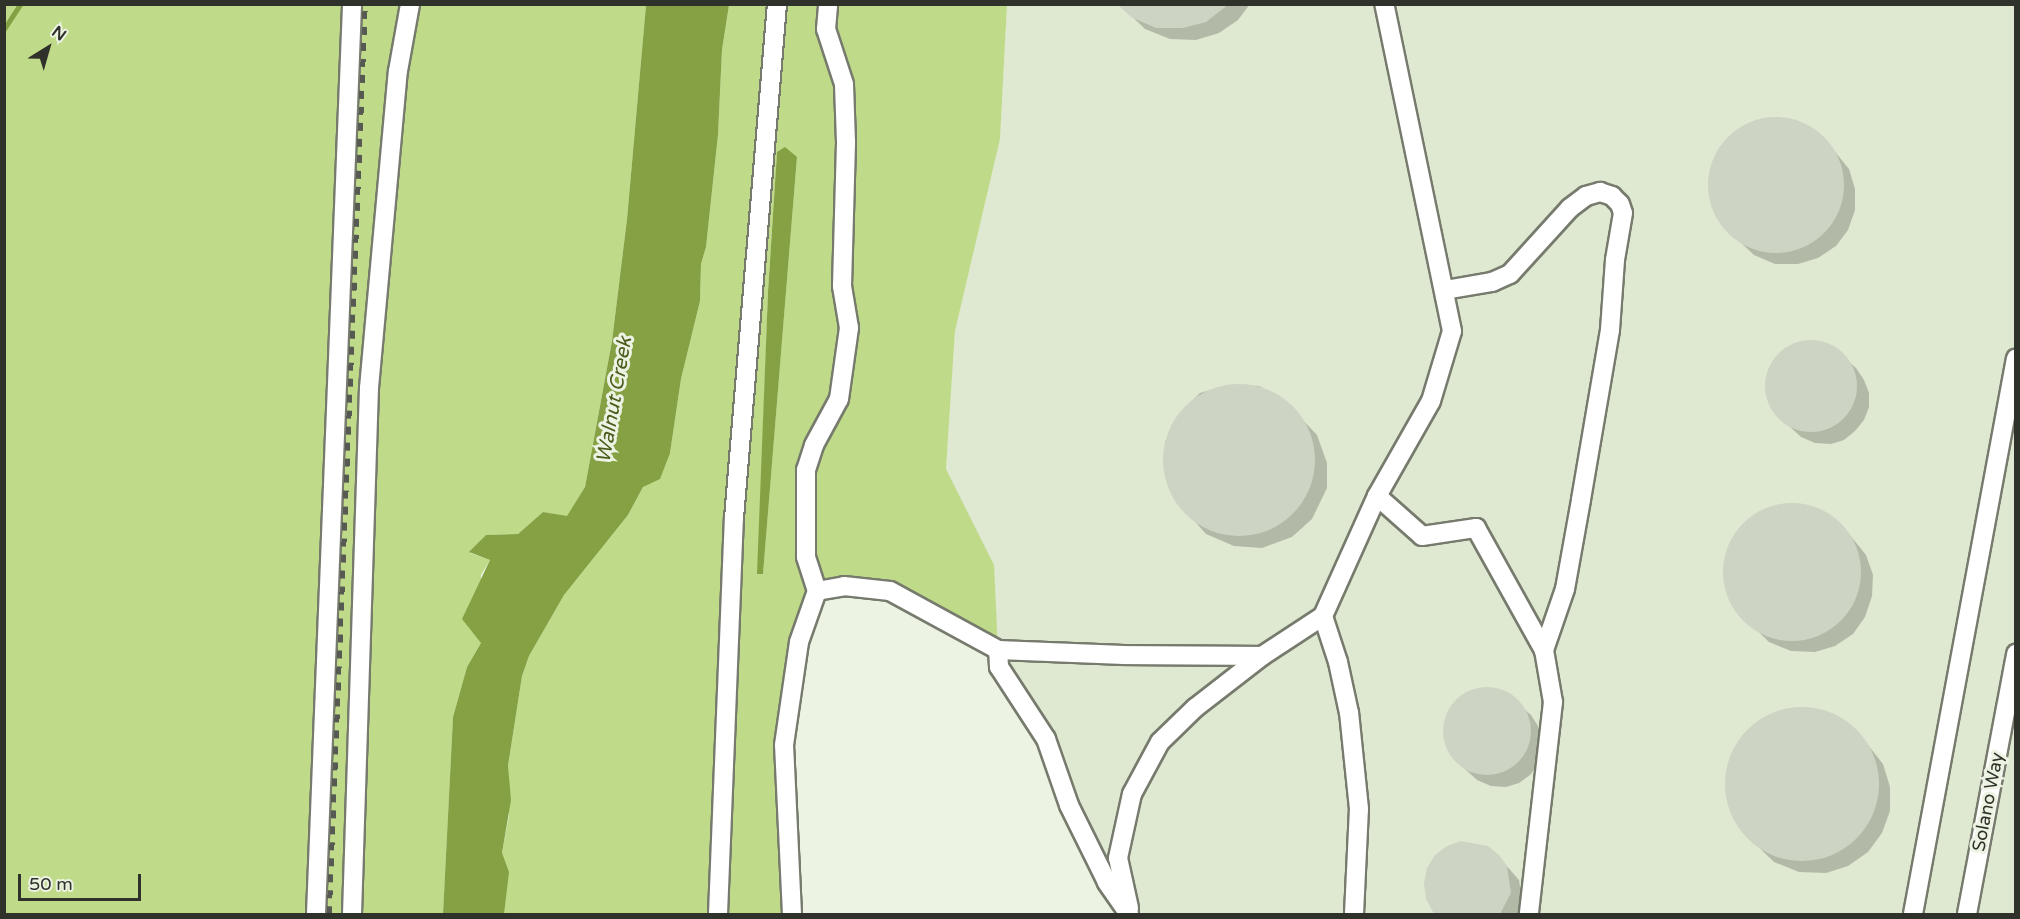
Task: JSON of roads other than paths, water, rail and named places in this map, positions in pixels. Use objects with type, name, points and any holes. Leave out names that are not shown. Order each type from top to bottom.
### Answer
[{"type":"street","points":[[316,915],[352,4]]},
{"type":"street","points":[[352,915],[369,388],[398,71],[410,4]]},
{"type":"street","points":[[718,915],[734,518],[777,4]]},
{"type":"street","points":[[792,915],[784,744],[799,642],[817,591],[806,557],[806,470],[814,445],[839,399],[849,328],[842,286],[846,142],[844,84],[826,29],[828,4]]},
{"type":"street","points":[[1130,915],[1118,858],[1132,794],[1160,742],[1196,708],[1262,656],[1323,616],[1342,568],[1377,496],[1431,401],[1452,331],[1384,4]]},
{"type":"street","points":[[1445,290],[1492,282],[1510,274],[1570,208],[1586,196],[1600,192],[1612,196],[1620,204],[1623,213],[1610,330],[1565,589],[1544,651]]},
{"type":"street","points":[[1912,915],[2016,358]]},
{"type":"street","points":[[1377,496],[1422,536],[1476,528],[1544,651],[1553,702],[1529,915]]},
{"type":"street","points":[[817,591],[844,586],[890,591],[998,650],[1124,655],[1262,656]]},
{"type":"street","points":[[1323,616],[1338,662],[1348,713],[1359,809],[1354,915]]},
{"type":"street","points":[[998,650],[999,667],[1046,739],[1069,805],[1107,882],[1130,915]]},
{"type":"street","name":"Solano Way","points":[[1967,915],[2016,654]]},
{"type":"water","name":"Walnut Creek","points":[[646,5],[729,5],[722,50],[718,135],[706,247],[701,264],[700,301],[681,379],[670,453],[660,479],[643,487],[628,515],[564,595],[529,656],[522,676],[508,766],[511,800],[502,853],[509,872],[504,914],[443,914],[453,717],[467,667],[481,643],[462,619],[490,560],[469,552],[486,535],[518,534],[543,512],[567,516],[585,487],[612,341],[627,219]]},
{"type":"water","points":[[785,147],[797,157],[763,574],[757,574],[768,292],[777,152]]},
{"type":"waterway","points":[[4,29],[20,4]]},
{"type":"railway","points":[[329,914],[365,4]]}]
